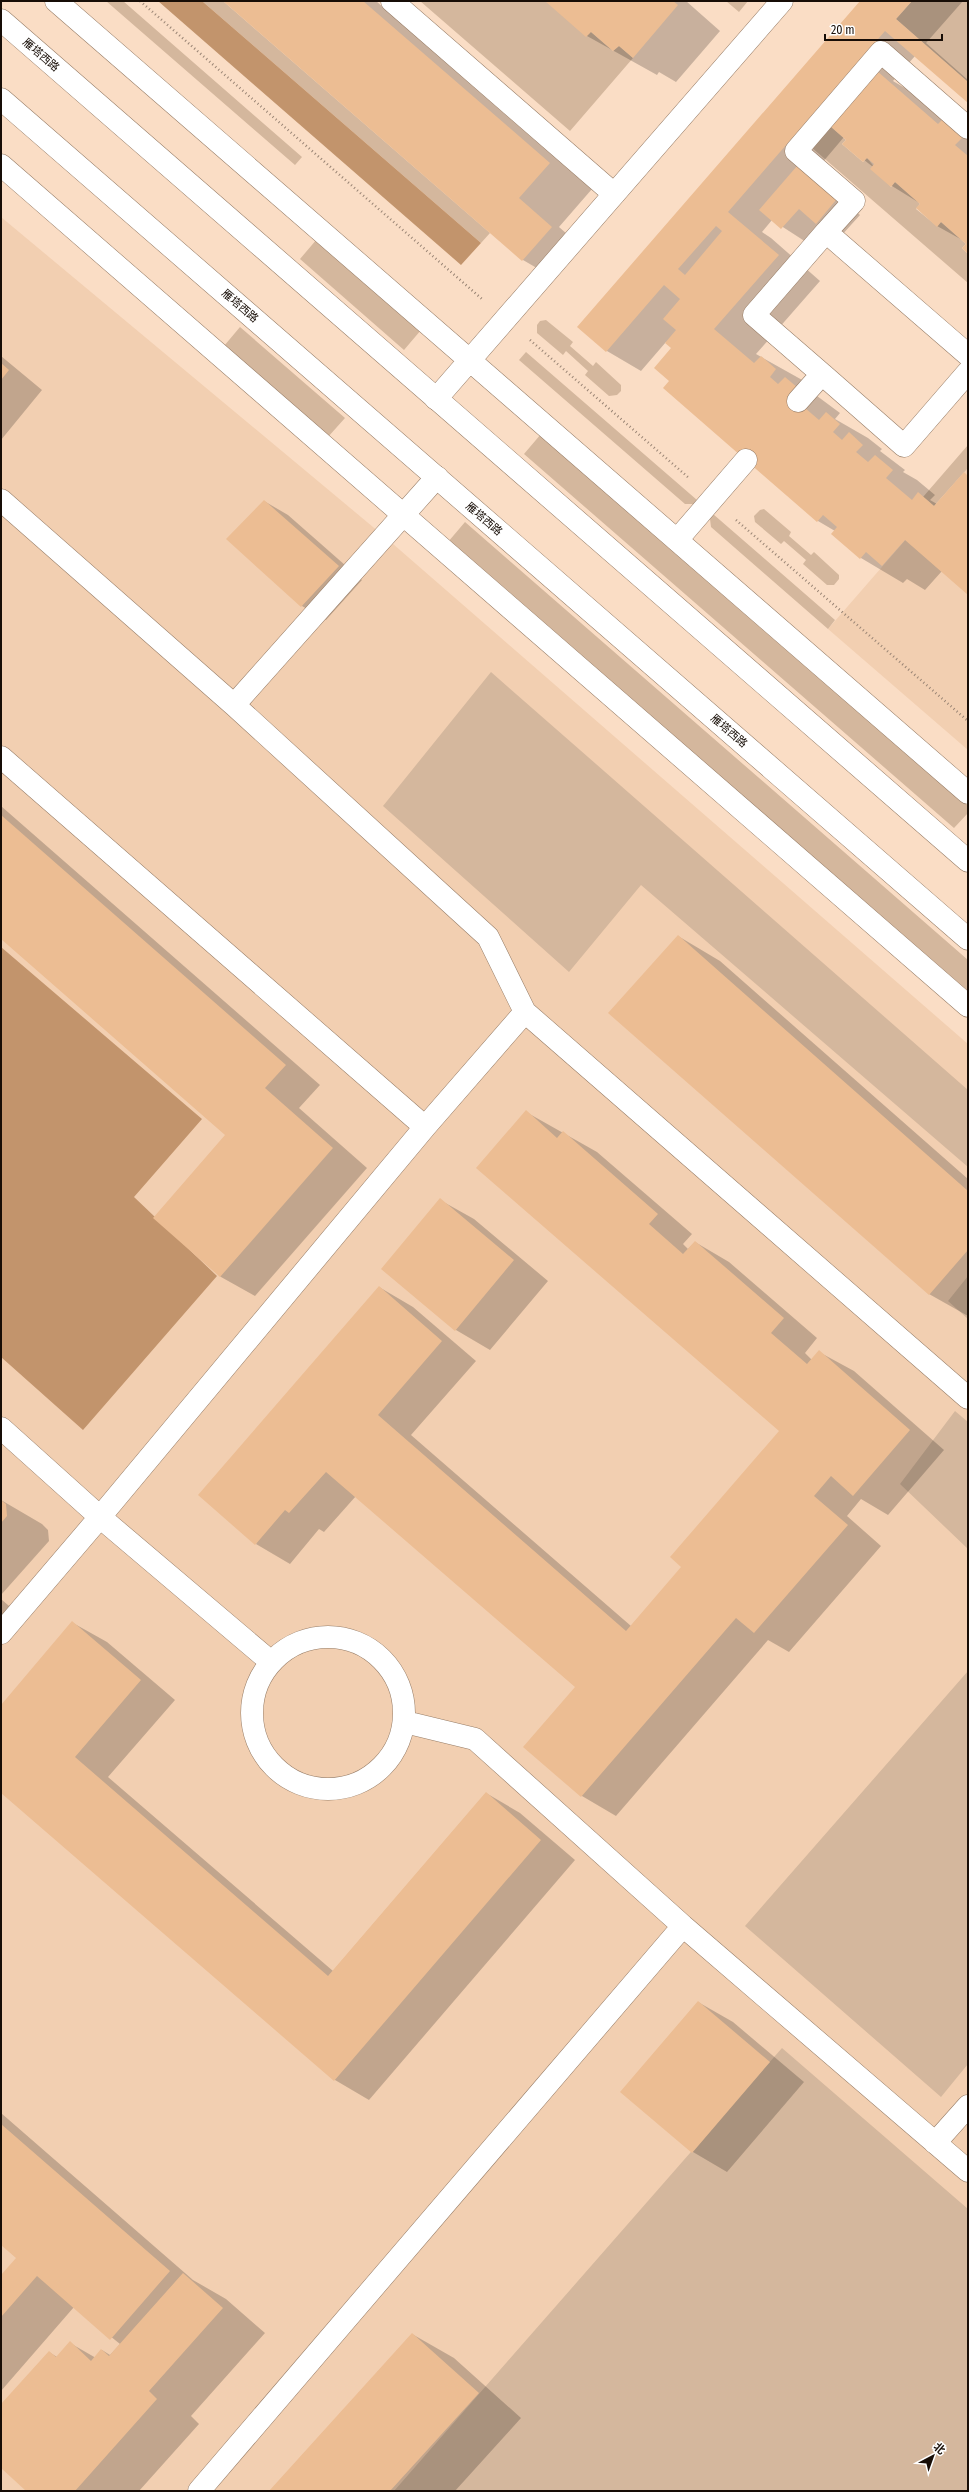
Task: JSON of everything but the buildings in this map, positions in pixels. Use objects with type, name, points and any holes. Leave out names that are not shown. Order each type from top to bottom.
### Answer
[{"type":"street","points":[[56,1],[968,793]]},
{"type":"street","points":[[392,1],[614,194]]},
{"type":"street","points":[[436,398],[782,1]]},
{"type":"street","name":"雁塔西路","points":[[1,20],[968,861]]},
{"type":"street","points":[[968,128],[881,52],[796,151],[854,201],[754,315],[904,446],[968,372]]},
{"type":"street","name":"雁塔西路","points":[[1,99],[968,939]]},
{"type":"street","points":[[1,165],[968,1006]]},
{"type":"street","points":[[826,232],[968,355]]},
{"type":"street","points":[[798,401],[822,374]]},
{"type":"street","points":[[677,540],[746,460]]},
{"type":"street","points":[[234,706],[437,477]]},
{"type":"street","points":[[1,500],[234,706],[488,937],[525,1012],[968,1398]]},
{"type":"street","points":[[1,757],[425,1127]]},
{"type":"street","points":[[1,1633],[100,1517],[425,1127],[525,1012]]},
{"type":"street","points":[[1,1428],[100,1517],[271,1662]]},
{"type":"street","points":[[330,1636],[356,1641],[379,1655],[394,1674],[404,1697],[405,1722],[398,1745],[388,1760],[366,1781],[343,1788],[319,1790],[296,1782],[275,1769],[259,1748],[252,1722],[253,1695],[263,1671],[271,1662],[281,1652],[305,1639],[330,1636]]},
{"type":"street","points":[[405,1722],[474,1739],[683,1926],[968,2171]]},
{"type":"street","points":[[199,2491],[683,1926]]},
{"type":"street","points":[[935,2143],[968,2106]]},
{"type":"path","points":[[140,1],[968,721]]},
{"type":"shaded area","points":[[106,1],[123,1],[302,157],[295,165]]},
{"type":"shaded area","points":[[158,1],[202,1],[481,243],[461,265]]},
{"type":"shaded area","points":[[202,1],[223,1],[490,233],[481,243]]},
{"type":"shaded area","points":[[420,1],[545,1],[591,32],[613,51],[619,46],[633,58],[570,131]]},
{"type":"shaded area","points":[[726,1],[748,1],[739,12]]},
{"type":"shaded area","points":[[912,1],[968,1],[968,82],[896,19]]},
{"type":"shaded area","points":[[830,126],[846,140],[842,144],[863,162],[867,158],[891,187],[895,182],[920,204],[916,209],[937,226],[941,222],[966,244],[962,248],[968,254],[968,283],[811,147]]},
{"type":"shaded area","points":[[1,217],[385,537],[968,1044],[968,2491],[1,2491]]},
{"type":"shaded area","points":[[317,239],[421,330],[404,350],[300,259]]},
{"type":"shaded area","points":[[546,320],[573,342],[570,346],[593,366],[596,362],[621,385],[621,391],[617,395],[609,396],[585,375],[588,371],[566,351],[563,355],[537,333],[537,325],[540,321]]},
{"type":"shaded area","points":[[240,327],[345,418],[328,437],[224,346]]},
{"type":"shaded area","points":[[526,352],[697,500],[694,504],[685,504],[519,360]]},
{"type":"shaded area","points":[[541,434],[968,806],[968,813],[954,828],[524,454]]},
{"type":"shaded area","points":[[968,445],[968,468],[934,506],[923,497]]},
{"type":"shaded area","points":[[968,468],[968,750],[828,629]]},
{"type":"shaded area","points":[[764,509],[791,532],[789,536],[811,555],[814,552],[839,575],[839,579],[834,585],[827,585],[803,564],[806,560],[784,541],[781,544],[755,522],[754,516],[760,510]]},
{"type":"shaded area","points":[[713,514],[835,620],[828,629],[711,527],[710,519]]},
{"type":"shaded area","points":[[465,522],[968,960],[968,993],[448,542]]},
{"type":"shaded area","points":[[491,672],[968,1090],[968,1167],[641,885],[569,972],[383,806]]},
{"type":"shaded area","points":[[1,947],[202,1119],[134,1197],[217,1276],[83,1430],[1,1357]]},
{"type":"shaded area","points":[[968,1276],[968,1319],[948,1301]]},
{"type":"shaded area","points":[[955,1411],[968,1422],[968,1549],[900,1484]]},
{"type":"shaded area","points":[[968,1671],[968,2064],[941,2097],[745,1926]]},
{"type":"shaded area","points":[[782,2048],[968,2209],[968,2491],[394,2491]]}]
